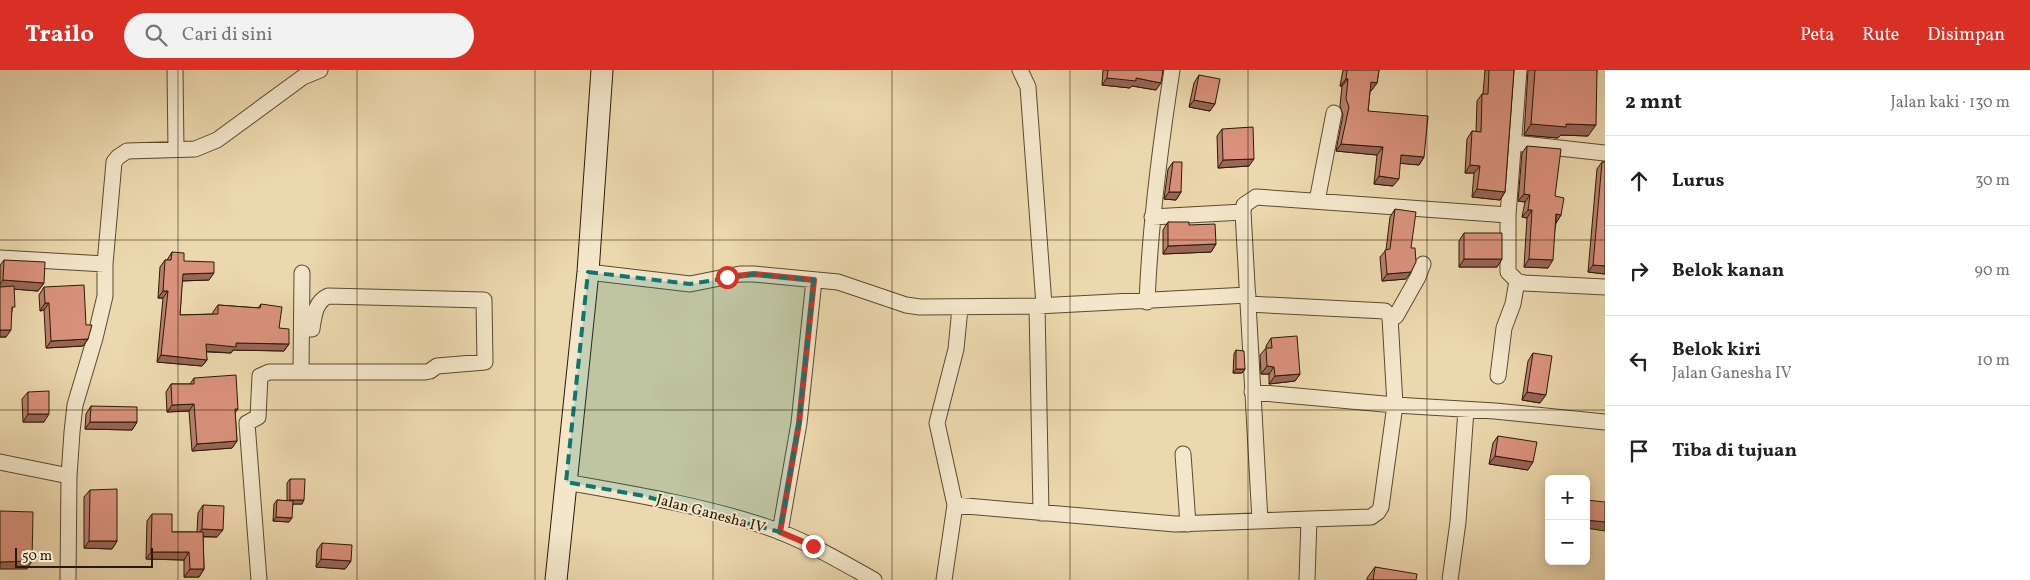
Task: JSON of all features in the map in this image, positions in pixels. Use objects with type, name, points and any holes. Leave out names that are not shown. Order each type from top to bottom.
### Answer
[{"type":"street","points":[[175,70],[176,149]]},
{"type":"street","points":[[68,580],[69,476],[76,405],[105,296],[105,264],[114,162],[118,157],[127,152],[176,149],[195,150],[217,140],[292,84],[320,70]]},
{"type":"street","points":[[556,580],[588,272],[602,70]]},
{"type":"street","points":[[1020,70],[1028,87]]},
{"type":"street","points":[[1028,70],[1040,306],[1041,513]]},
{"type":"street","points":[[1146,302],[1156,170],[1172,70]]},
{"type":"street","points":[[1519,70],[1508,215],[1508,272],[1517,281],[1524,283],[1605,287]]},
{"type":"street","points":[[1316,201],[1334,112]]},
{"type":"street","points":[[1514,143],[1605,153]]},
{"type":"street","points":[[1260,521],[1244,205],[1256,197],[1508,215]]},
{"type":"street","points":[[1152,217],[1243,212]]},
{"type":"street","points":[[0,258],[105,264]]},
{"type":"street","points":[[1390,320],[1396,316],[1418,277],[1423,264]]},
{"type":"street","points":[[588,272],[690,284],[740,274],[838,282],[906,305],[960,308],[1248,300],[1385,311],[1388,313],[1395,405],[1381,507],[1371,517],[1188,524],[1041,513],[955,504]]},
{"type":"street","points":[[301,372],[302,273]]},
{"type":"street","points":[[780,532],[799,423],[814,280]]},
{"type":"street","points":[[1498,376],[1504,328],[1513,304],[1517,281]]},
{"type":"street","points":[[259,580],[247,423],[258,417],[260,376],[269,372],[425,372],[437,366],[485,362],[484,300],[328,296],[319,302],[312,329],[302,329]]},
{"type":"street","points":[[944,580],[955,504],[936,423],[956,350],[960,308]]},
{"type":"street","points":[[1252,392],[1395,405],[1496,410],[1605,422]]},
{"type":"street","points":[[1450,580],[1458,522],[1466,410]]},
{"type":"street","points":[[1183,454],[1188,524]]},
{"type":"street","points":[[0,462],[69,476]]},
{"type":"street","name":"Jalan Ganesha IV","points":[[566,482],[654,498],[764,526],[813,546],[874,580]]},
{"type":"street","points":[[1307,580],[1309,519]]},
{"type":"highlighted area","points":[[588,272],[690,284],[754,274],[814,280],[799,423],[780,532],[644,496],[566,482]]},
{"type":"building","points":[[1108,70],[1163,70],[1161,83],[1136,78],[1136,81],[1107,78]]},
{"type":"building","points":[[1347,70],[1379,70],[1377,83],[1371,82],[1368,111],[1428,116],[1424,157],[1401,155],[1399,179],[1379,176],[1383,147],[1341,144],[1349,107],[1346,99]]},
{"type":"building","points":[[1489,70],[1514,70],[1505,192],[1477,189],[1480,166],[1470,165],[1472,131],[1481,132],[1482,94],[1488,94]]},
{"type":"building","points":[[1535,70],[1597,70],[1596,125],[1566,124],[1566,127],[1531,124]]},
{"type":"building","points":[[1199,75],[1220,79],[1215,104],[1194,100]]},
{"type":"building","points":[[1253,127],[1254,159],[1223,160],[1222,129]]},
{"type":"building","points":[[1527,146],[1561,149],[1555,196],[1564,198],[1561,215],[1556,214],[1553,260],[1529,259],[1532,210],[1528,210],[1530,195],[1524,194]]},
{"type":"building","points":[[1173,162],[1182,162],[1181,192],[1169,192]]},
{"type":"building","points":[[1602,162],[1605,162],[1605,266],[1593,265]]},
{"type":"building","points":[[1395,209],[1416,212],[1411,248],[1415,248],[1416,262],[1411,272],[1387,274],[1385,250],[1390,249]]},
{"type":"building","points":[[1168,222],[1189,222],[1189,225],[1215,224],[1216,244],[1168,246]]},
{"type":"building","points":[[1464,233],[1502,233],[1502,259],[1464,259]]},
{"type":"building","points":[[172,252],[184,253],[184,261],[214,262],[214,273],[183,274],[180,315],[218,314],[218,305],[260,308],[261,304],[282,307],[279,328],[289,329],[289,344],[236,343],[236,347],[206,344],[207,360],[161,355],[168,291],[163,291],[165,260],[171,260]]},
{"type":"building","points":[[4,260],[45,262],[44,283],[3,280]]},
{"type":"building","points":[[84,285],[86,325],[92,325],[88,339],[51,341],[49,303],[45,303],[44,287]]},
{"type":"building","points":[[14,286],[15,307],[12,307],[11,330],[0,330],[0,287]]},
{"type":"building","points":[[1297,336],[1300,374],[1275,376],[1274,367],[1267,366],[1266,348],[1272,348],[1271,338]]},
{"type":"building","points":[[1236,350],[1244,351],[1245,369],[1236,369]]},
{"type":"building","points":[[1533,353],[1552,356],[1546,395],[1527,392]]},
{"type":"building","points":[[236,375],[238,409],[235,409],[237,441],[197,444],[194,404],[172,405],[171,384],[194,384],[194,378]]},
{"type":"building","points":[[49,391],[49,414],[28,414],[28,392]]},
{"type":"building","points":[[91,406],[137,407],[137,422],[90,422]]},
{"type":"building","points":[[1498,436],[1537,442],[1533,462],[1495,456]]},
{"type":"building","points":[[290,479],[305,479],[304,500],[290,500]]},
{"type":"building","points":[[117,489],[117,541],[89,541],[90,490]]},
{"type":"building","points":[[277,500],[293,501],[292,518],[276,517]]},
{"type":"building","points":[[1590,500],[1605,502],[1605,522],[1590,520]]},
{"type":"building","points":[[203,505],[224,506],[223,530],[202,529]]},
{"type":"building","points":[[0,511],[33,512],[32,561],[0,562]]},
{"type":"building","points":[[152,514],[172,514],[172,532],[203,532],[204,569],[190,569],[189,552],[151,552]]},
{"type":"building","points":[[322,543],[352,545],[351,561],[321,559]]},
{"type":"building","points":[[1375,567],[1417,574],[1416,580],[1373,580]]},
{"type":"route","points":[[727,277],[740,274],[754,274],[814,280],[799,423],[780,532],[813,546]]}]
